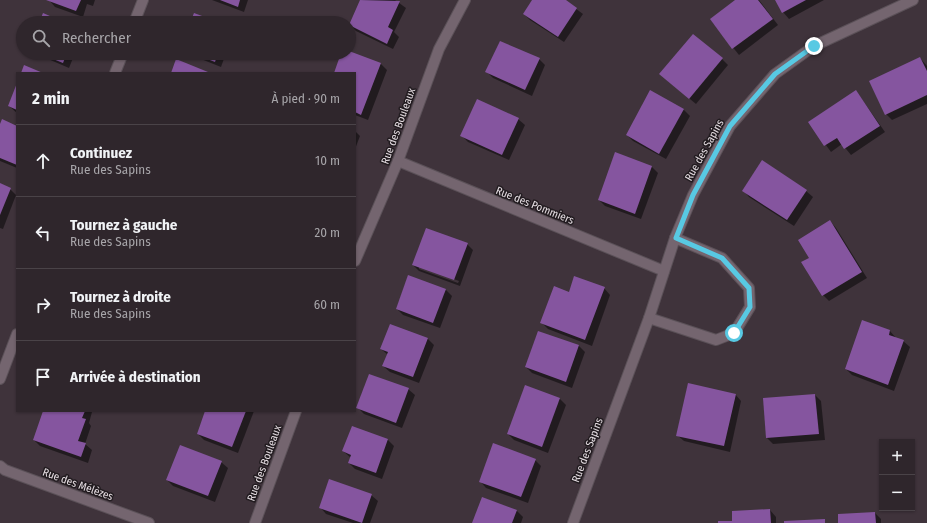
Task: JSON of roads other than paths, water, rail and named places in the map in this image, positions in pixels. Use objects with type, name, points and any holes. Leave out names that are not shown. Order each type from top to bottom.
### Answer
[{"type":"street","points":[[137,16],[143,0]]},
{"type":"street","name":"Rue des Bouleaux","points":[[356,259],[398,161],[439,48],[465,0]]},
{"type":"street","name":"Rue des Sapins","points":[[573,523],[650,318],[664,271],[693,195],[730,126],[775,74],[814,46],[912,0]]},
{"type":"street","points":[[116,72],[121,60]]},
{"type":"street","name":"Rue des Pommiers","points":[[398,161],[664,271]]},
{"type":"street","points":[[650,318],[716,340],[734,333],[750,307],[749,288],[722,258],[676,238]]},
{"type":"street","points":[[0,379],[16,337]]},
{"type":"street","name":"Rue des Bouleaux","points":[[255,523],[296,412]]},
{"type":"street","name":"Rue des Mélèzes","points":[[0,466],[5,470],[149,523]]}]
